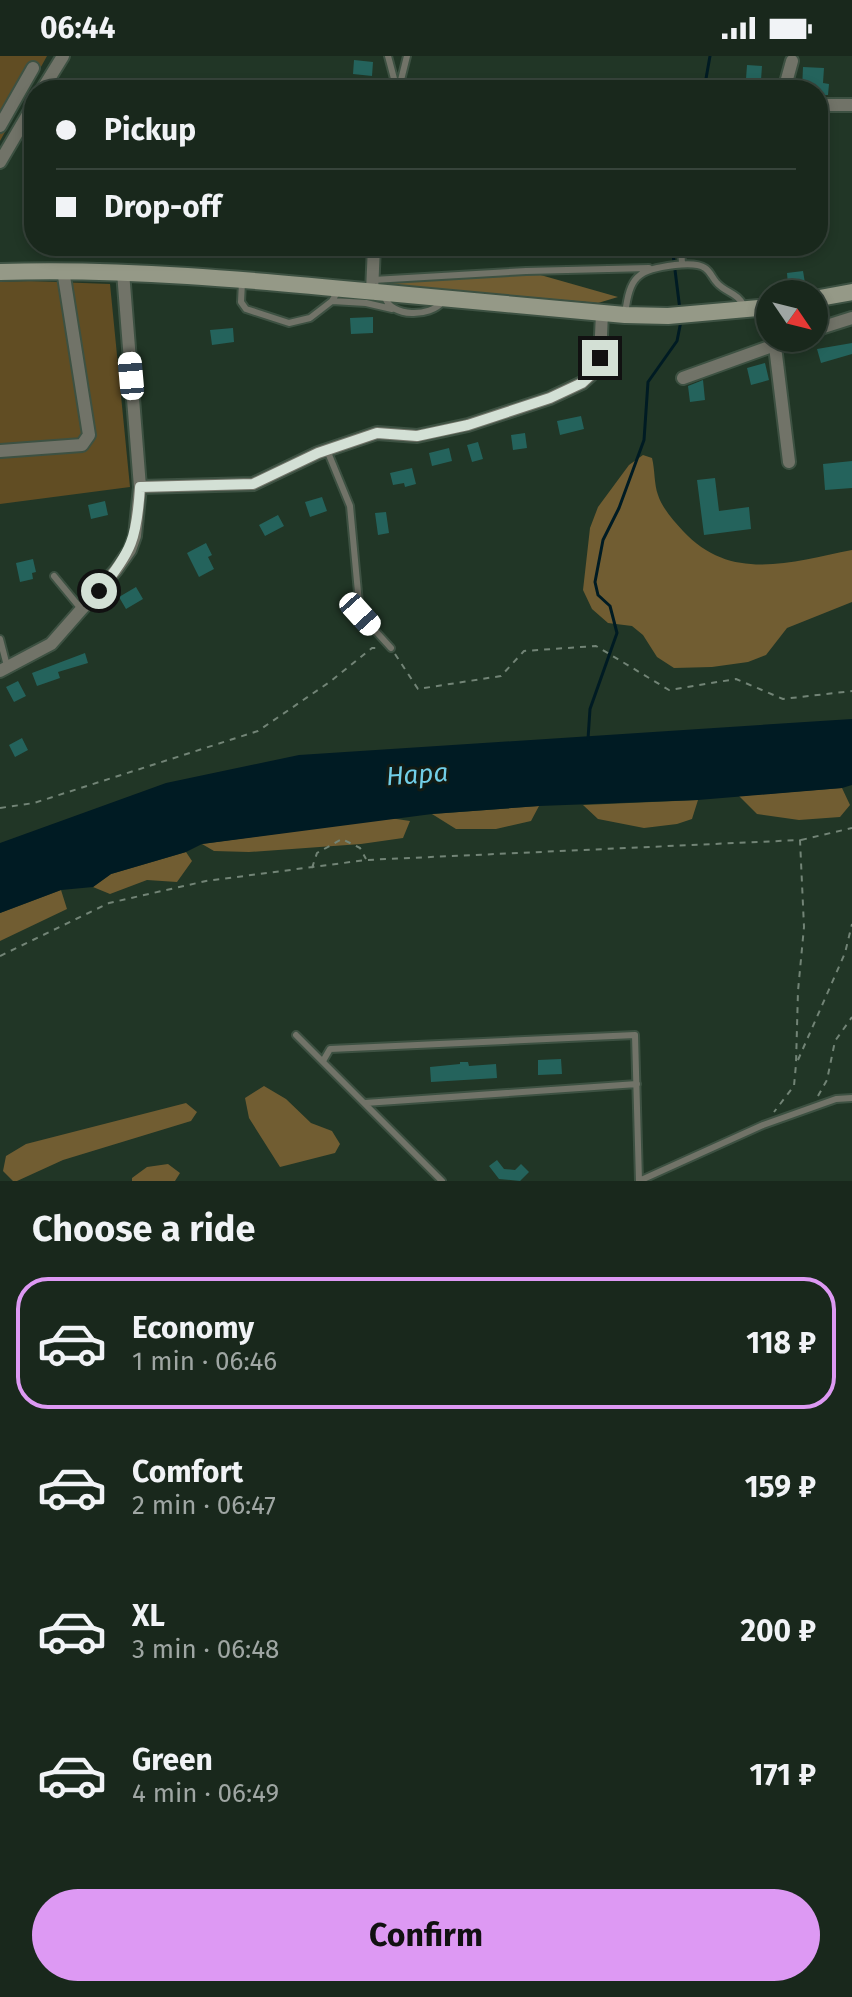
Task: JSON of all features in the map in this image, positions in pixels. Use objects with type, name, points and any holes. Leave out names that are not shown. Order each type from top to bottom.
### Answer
[{"type":"main road","points":[[0,272],[63,270],[243,279],[336,295],[376,288],[444,299],[625,315],[668,316],[756,310]]},
{"type":"main road","points":[[828,296],[852,292]]},
{"type":"street","points":[[48,80],[63,56]]},
{"type":"street","points":[[787,80],[792,61]]},
{"type":"street","points":[[26,80],[33,68]]},
{"type":"street","points":[[0,126],[24,84]]},
{"type":"street","points":[[828,105],[852,105]]},
{"type":"street","points":[[0,162],[24,121]]},
{"type":"street","points":[[374,256],[376,288]]},
{"type":"street","points":[[0,451],[82,445],[89,435],[63,270]]},
{"type":"street","points":[[4,670],[51,644],[83,611],[130,550],[139,516],[140,487],[123,272]]},
{"type":"street","points":[[140,487],[253,484],[327,450],[377,433],[417,436],[468,425],[550,398],[582,383],[595,371],[600,358],[602,313]]},
{"type":"street","points":[[828,326],[852,318]]},
{"type":"street","points":[[683,378],[756,349]]},
{"type":"street","points":[[775,352],[789,462]]},
{"type":"lane","points":[[388,56],[395,80]]},
{"type":"lane","points":[[401,80],[407,56]]},
{"type":"lane","points":[[682,256],[682,264]]},
{"type":"lane","points":[[392,309],[376,288],[526,271],[649,268],[682,264],[700,265],[706,269],[717,283],[740,297],[746,310]]},
{"type":"lane","points":[[625,315],[629,288],[637,275],[649,268]]},
{"type":"lane","points":[[243,279],[241,302],[246,309],[289,323],[310,318],[336,295],[392,309],[423,312],[436,309],[444,299]]},
{"type":"lane","points":[[327,450],[350,506],[360,614],[391,648]]},
{"type":"lane","points":[[54,576],[83,611]]},
{"type":"lane","points":[[0,639],[4,670]]},
{"type":"lane","points":[[296,1035],[442,1181]]},
{"type":"lane","points":[[323,1061],[330,1049],[635,1035],[639,1181],[763,1125],[836,1099],[852,1098]]},
{"type":"lane","points":[[365,1103],[637,1084]]},
{"type":"path","points":[[0,808],[34,803],[258,731],[331,681],[372,648],[391,648],[418,689],[501,676],[524,651],[596,646],[669,690],[736,679],[783,699],[852,691]]},
{"type":"path","points":[[0,956],[109,903],[206,881],[366,860],[800,840],[852,828]]},
{"type":"path","points":[[312,869],[317,853],[342,839],[360,848],[366,860]]},
{"type":"path","points":[[763,1125],[794,1086],[804,927],[800,840]]},
{"type":"path","points":[[796,1064],[845,953],[852,924]]},
{"type":"path","points":[[812,1108],[827,1080],[835,1041],[852,1017]]},
{"type":"shaded area","points":[[0,56],[47,56],[34,80],[24,80],[24,98],[0,141]]},
{"type":"shaded area","points":[[537,274],[618,297],[598,303],[384,284],[432,276]]},
{"type":"shaded area","points":[[0,282],[110,284],[130,487],[0,504]]},
{"type":"shaded area","points":[[643,455],[652,458],[657,491],[669,514],[683,531],[721,558],[741,563],[784,563],[852,550],[852,602],[787,628],[766,655],[748,662],[712,667],[674,668],[657,657],[643,635],[632,626],[608,623],[592,609],[583,590],[590,528],[598,507],[629,465]]},
{"type":"shaded area","points":[[842,788],[850,805],[840,817],[799,820],[757,814],[739,796]]},
{"type":"shaded area","points":[[698,800],[692,819],[644,828],[598,819],[583,805]]},
{"type":"shaded area","points":[[539,806],[531,821],[496,829],[456,829],[432,814]]},
{"type":"shaded area","points":[[390,818],[410,821],[403,838],[249,852],[214,851],[202,844]]},
{"type":"shaded area","points":[[186,852],[192,861],[177,882],[147,880],[110,894],[93,887],[111,874]]},
{"type":"shaded area","points":[[61,890],[67,909],[0,941],[0,913]]},
{"type":"shaded area","points":[[264,1086],[286,1099],[311,1123],[332,1131],[340,1144],[335,1153],[280,1167],[249,1118],[245,1098]]},
{"type":"shaded area","points":[[186,1103],[197,1112],[191,1121],[63,1160],[17,1181],[3,1171],[6,1156],[26,1144]]},
{"type":"shaded area","points":[[168,1164],[180,1173],[175,1181],[132,1181],[147,1167]]},
{"type":"water","name":"Нара","points":[[852,719],[852,785],[842,788],[698,800],[432,814],[202,844],[186,852],[111,874],[93,887],[61,890],[0,913],[0,843],[166,783],[299,755]]},
{"type":"building","points":[[354,60],[373,62],[372,76],[353,74]]},
{"type":"building","points":[[747,65],[762,66],[761,80],[746,79]]},
{"type":"building","points":[[803,67],[824,68],[823,80],[802,80]]},
{"type":"building","points":[[803,271],[804,280],[788,280],[787,273]]},
{"type":"building","points":[[373,317],[373,333],[351,334],[350,318]]},
{"type":"building","points":[[233,328],[234,342],[212,345],[210,330]]},
{"type":"building","points":[[852,343],[852,354],[821,363],[818,352],[828,352],[828,347]]},
{"type":"building","points":[[765,363],[769,380],[751,385],[747,368]]},
{"type":"building","points":[[703,380],[705,400],[690,402],[688,386]]},
{"type":"building","points":[[581,416],[584,429],[560,435],[557,421]]},
{"type":"building","points":[[525,433],[527,448],[513,450],[511,435]]},
{"type":"building","points":[[478,442],[483,459],[472,462],[467,445]]},
{"type":"building","points":[[449,448],[452,461],[432,466],[429,453]]},
{"type":"building","points":[[852,461],[852,488],[825,490],[823,464]]},
{"type":"building","points":[[412,468],[416,484],[405,487],[404,483],[393,485],[390,473]]},
{"type":"building","points":[[715,478],[719,511],[749,507],[751,529],[704,535],[697,480]]},
{"type":"building","points":[[322,497],[327,511],[310,517],[305,502]]},
{"type":"building","points":[[105,501],[108,515],[91,519],[88,505]]},
{"type":"building","points":[[386,512],[389,533],[378,535],[375,513]]},
{"type":"building","points":[[278,515],[284,526],[265,536],[259,525]]},
{"type":"building","points":[[206,543],[214,569],[199,577],[187,553]]},
{"type":"building","points":[[33,559],[36,572],[32,573],[33,579],[20,582],[16,563]]},
{"type":"building","points":[[136,587],[143,599],[126,609],[119,597]]},
{"type":"building","points":[[85,653],[88,663],[58,672],[60,678],[37,686],[32,673]]},
{"type":"building","points":[[18,681],[26,696],[14,702],[6,687]]},
{"type":"building","points":[[22,738],[28,750],[15,757],[9,745]]},
{"type":"building","points":[[561,1059],[562,1074],[538,1075],[538,1060]]},
{"type":"building","points":[[468,1062],[469,1066],[496,1064],[497,1078],[431,1082],[430,1067]]},
{"type":"building","points":[[497,1160],[504,1169],[515,1170],[521,1164],[529,1172],[520,1181],[499,1179],[489,1166]]},
{"type":"waterway","points":[[706,80],[710,56]]},
{"type":"waterway","points":[[673,256],[680,310]]},
{"type":"waterway","points":[[588,739],[590,709],[617,633],[610,606],[598,595],[595,582],[603,540],[619,508],[644,440],[648,382],[677,341],[681,321]]},
{"type":"route","points":[[99,591],[130,550],[139,516],[140,487],[253,484],[318,453],[377,433],[417,436],[468,425],[550,398],[582,383],[595,371],[600,358]]}]
